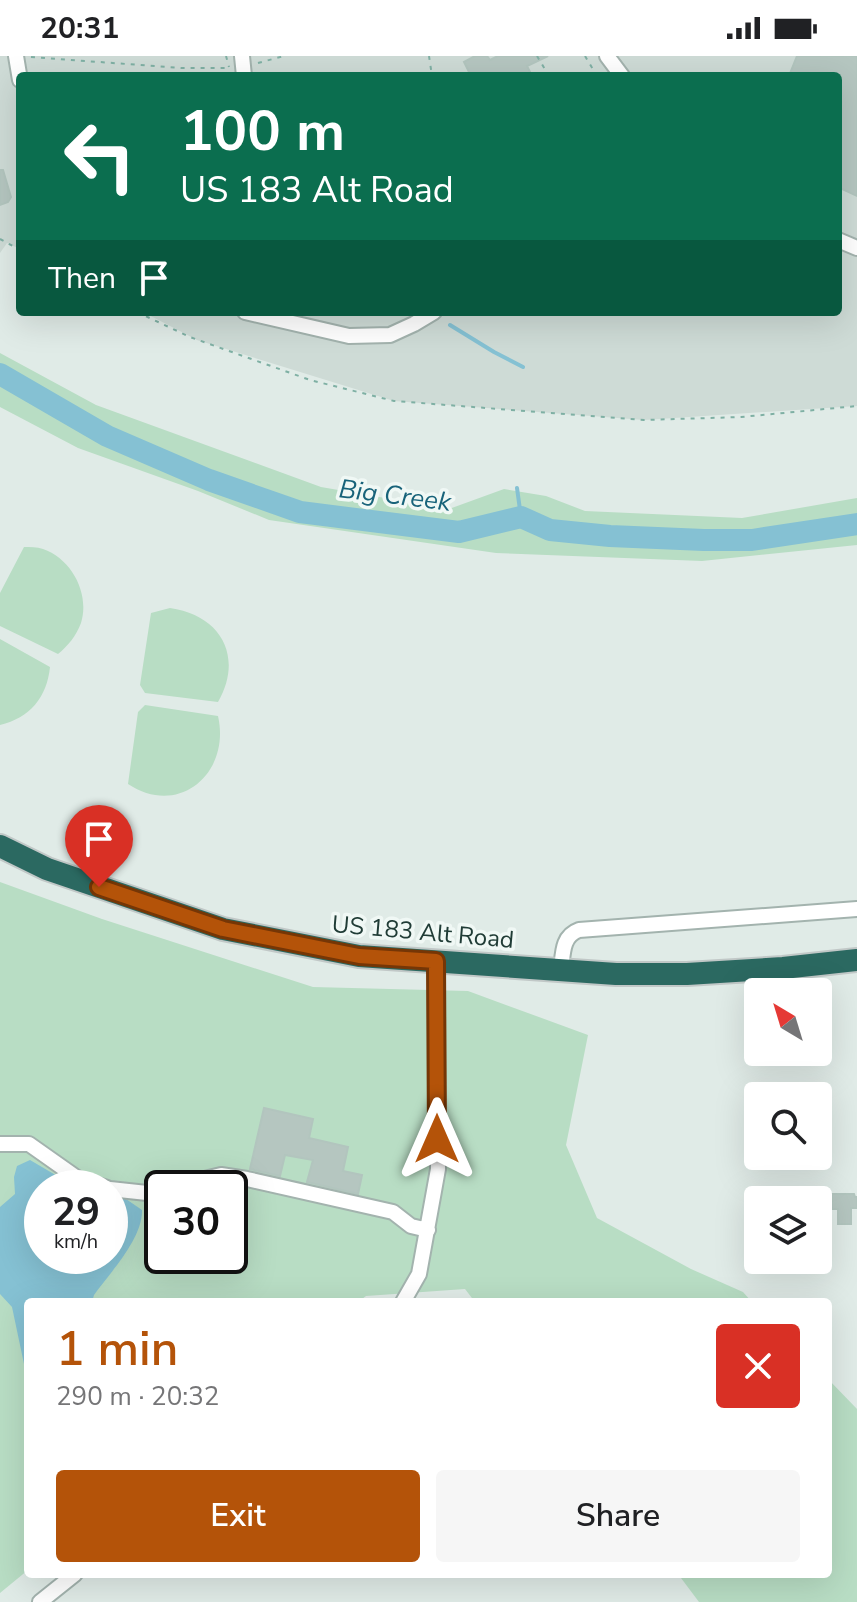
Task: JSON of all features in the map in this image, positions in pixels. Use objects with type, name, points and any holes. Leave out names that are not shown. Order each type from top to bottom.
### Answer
[{"type":"highway","name":"US 183 Alt Road","points":[[0,846],[47,869],[223,929],[359,956],[616,974],[687,974],[857,960]]},
{"type":"street","points":[[262,316],[349,336],[390,335],[427,316]]},
{"type":"street","points":[[561,970],[566,941],[579,930],[857,909]]},
{"type":"street","points":[[405,1298],[419,1274],[438,1169],[436,961]]},
{"type":"street","points":[[0,1144],[29,1144],[66,1170]]},
{"type":"street","points":[[248,1179],[393,1212],[411,1226],[428,1230]]},
{"type":"street","points":[[40,1602],[70,1578]]},
{"type":"path","points":[[27,57],[216,69],[284,56]]},
{"type":"path","points":[[145,316],[190,337],[310,380],[394,401],[644,420],[741,417],[857,406]]},
{"type":"shaded area","points":[[0,56],[857,56],[857,406],[644,420],[394,401],[197,340],[151,316],[842,316],[842,72],[16,72],[16,247],[7,243],[0,253]]},
{"type":"green space","points":[[0,353],[96,405],[321,487],[449,509],[504,489],[546,496],[585,511],[742,518],[857,498],[857,545],[702,561],[496,553],[269,520],[78,448],[0,407]]},
{"type":"green space","points":[[24,547],[41,548],[53,554],[70,569],[81,589],[81,623],[58,654],[0,626],[0,593]]},
{"type":"green space","points":[[170,608],[203,619],[223,641],[229,669],[218,702],[145,693],[140,685],[151,613]]},
{"type":"green space","points":[[0,639],[50,667],[45,688],[35,705],[20,717],[0,725]]},
{"type":"green space","points":[[145,705],[218,716],[220,737],[217,755],[209,772],[197,784],[165,796],[147,793],[128,784],[138,712]]},
{"type":"green space","points":[[0,882],[102,919],[313,987],[468,991],[588,1035],[566,1145],[597,1218],[691,1269],[743,1292],[748,1298],[472,1298],[465,1289],[363,1298],[24,1298],[24,1573],[0,1593]]},
{"type":"green space","points":[[832,1383],[857,1409],[857,1602],[699,1602],[681,1578],[832,1578]]},
{"type":"water","points":[[30,1160],[47,1170],[24,1170],[24,1274],[110,1274],[93,1298],[24,1298],[24,1364],[12,1307],[0,1294],[0,1207],[15,1194],[17,1166]]},
{"type":"water","points":[[128,1200],[142,1210],[141,1221],[128,1248]]},
{"type":"building","points":[[475,56],[487,56],[490,60],[498,56],[548,56],[527,66],[530,72],[469,72],[464,62]]},
{"type":"building","points":[[797,56],[857,56],[857,196],[842,189],[842,72],[791,72]]},
{"type":"building","points":[[0,170],[3,170],[11,197],[0,205]]},
{"type":"building","points":[[264,1108],[313,1119],[309,1138],[348,1147],[343,1171],[362,1175],[358,1194],[307,1182],[313,1160],[285,1155],[280,1176],[250,1169]]},
{"type":"building","points":[[832,1194],[854,1194],[857,1197],[857,1208],[851,1208],[851,1224],[838,1224],[838,1209],[832,1209]]},
{"type":"waterway","points":[[450,325],[523,367]]},
{"type":"waterway","name":"Big Creek","points":[[0,374],[107,436],[209,480],[300,512],[459,532],[521,517],[550,530],[704,540],[752,540],[857,524]]},
{"type":"waterway","points":[[517,488],[521,517]]},
{"type":"route","points":[[99,887],[223,929],[359,956],[436,961],[437,1139]]}]
